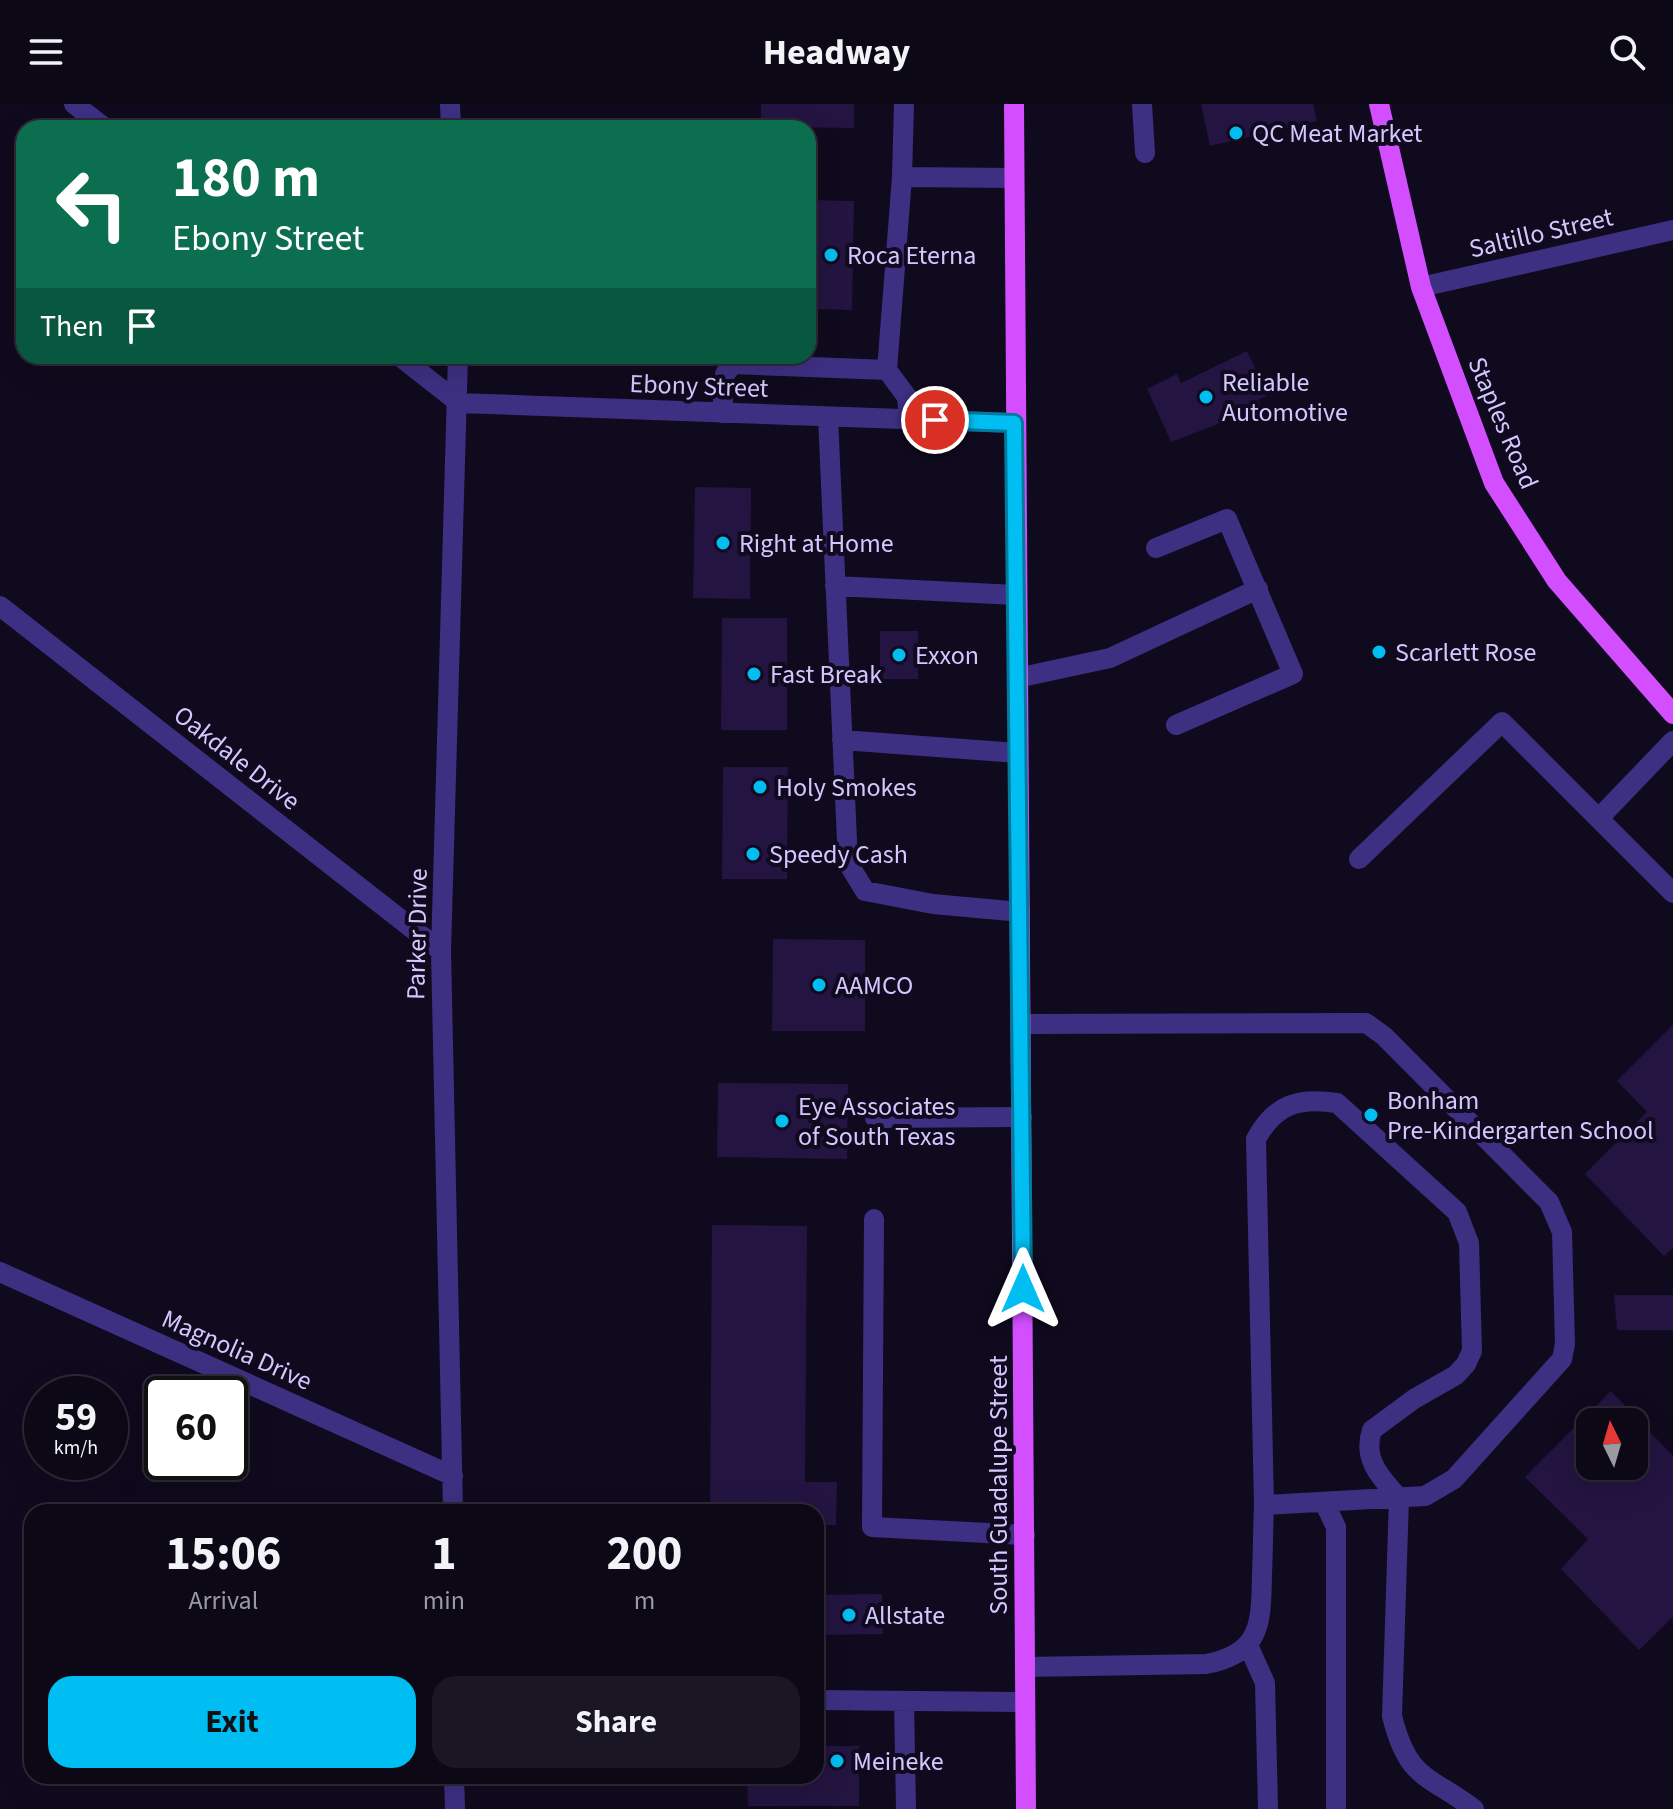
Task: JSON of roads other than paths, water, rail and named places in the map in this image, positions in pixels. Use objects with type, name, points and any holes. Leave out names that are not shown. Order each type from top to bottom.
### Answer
[{"type":"main road","name":"South Guadalupe Street","points":[[1014,104],[1026,1809]]},
{"type":"main road","name":"Staples Road","points":[[1379,104],[1421,287],[1494,483],[1557,581],[1673,714]]},
{"type":"street","points":[[74,104],[95,120]]},
{"type":"street","points":[[904,104],[902,177],[887,370],[907,397],[909,419]]},
{"type":"street","points":[[1142,104],[1145,153]]},
{"type":"street","points":[[902,177],[1014,178]]},
{"type":"street","name":"Saltillo Street","points":[[1421,287],[1673,230]]},
{"type":"street","points":[[409,364],[459,403]]},
{"type":"street","name":"Parker Drive","points":[[453,1504],[441,951],[458,364]]},
{"type":"street","points":[[722,413],[725,374],[733,364],[887,370]]},
{"type":"street","name":"Ebony Street","points":[[459,403],[1014,423]]},
{"type":"street","points":[[828,417],[848,863],[865,891],[933,904],[1020,912]]},
{"type":"street","points":[[1156,548],[1227,519],[1293,674],[1176,725]]},
{"type":"street","points":[[835,586],[1016,595]]},
{"type":"street","points":[[1017,678],[1110,658],[1258,589]]},
{"type":"street","name":"Oakdale Drive","points":[[0,606],[441,951]]},
{"type":"street","points":[[1359,859],[1502,722],[1673,893]]},
{"type":"street","points":[[842,740],[1018,753]]},
{"type":"street","points":[[1599,818],[1673,741]]},
{"type":"street","points":[[1022,1024],[1366,1023],[1384,1036],[1549,1202],[1562,1232],[1565,1344],[1562,1359],[1454,1479],[1425,1496],[1264,1505]]},
{"type":"street","points":[[1025,1667],[1206,1664],[1224,1660],[1248,1645],[1261,1620],[1264,1505],[1256,1139],[1265,1121],[1287,1104],[1311,1099],[1337,1103],[1457,1212],[1469,1243],[1472,1351],[1456,1375],[1372,1430],[1368,1453],[1379,1475],[1399,1498],[1392,1716],[1399,1745],[1415,1771],[1474,1809]]},
{"type":"street","points":[[875,1118],[1022,1117]]},
{"type":"street","points":[[874,1219],[872,1527],[1025,1535]]},
{"type":"street","name":"Magnolia Drive","points":[[0,1272],[453,1476]]},
{"type":"street","points":[[1324,1502],[1336,1527],[1336,1809]]},
{"type":"street","points":[[1248,1645],[1265,1683],[1268,1809]]},
{"type":"street","points":[[824,1700],[1025,1702]]},
{"type":"street","points":[[904,1701],[906,1809]]},
{"type":"street","points":[[454,1784],[455,1809]]},
{"type":"place","name":"QC Meat Market","points":[[1236,133]]},
{"type":"place","name":"Roca Eterna","points":[[831,255]]},
{"type":"place","name":"Reliable Automotive","points":[[1206,397]]},
{"type":"place","name":"Right at Home","points":[[723,543]]},
{"type":"place","name":"Scarlett Rose","points":[[1379,652]]},
{"type":"place","name":"Exxon","points":[[899,655]]},
{"type":"place","name":"Fast Break","points":[[754,674]]},
{"type":"place","name":"Holy Smokes","points":[[760,787]]},
{"type":"place","name":"Speedy Cash","points":[[753,854]]},
{"type":"place","name":"AAMCO","points":[[819,985]]},
{"type":"place","name":"Bonham Pre-Kindergarten School","points":[[1371,1115]]},
{"type":"place","name":"Eye Associates of South Texas","points":[[782,1121]]},
{"type":"place","name":"Allstate","points":[[849,1615]]},
{"type":"place","name":"Meineke","points":[[837,1761]]}]
